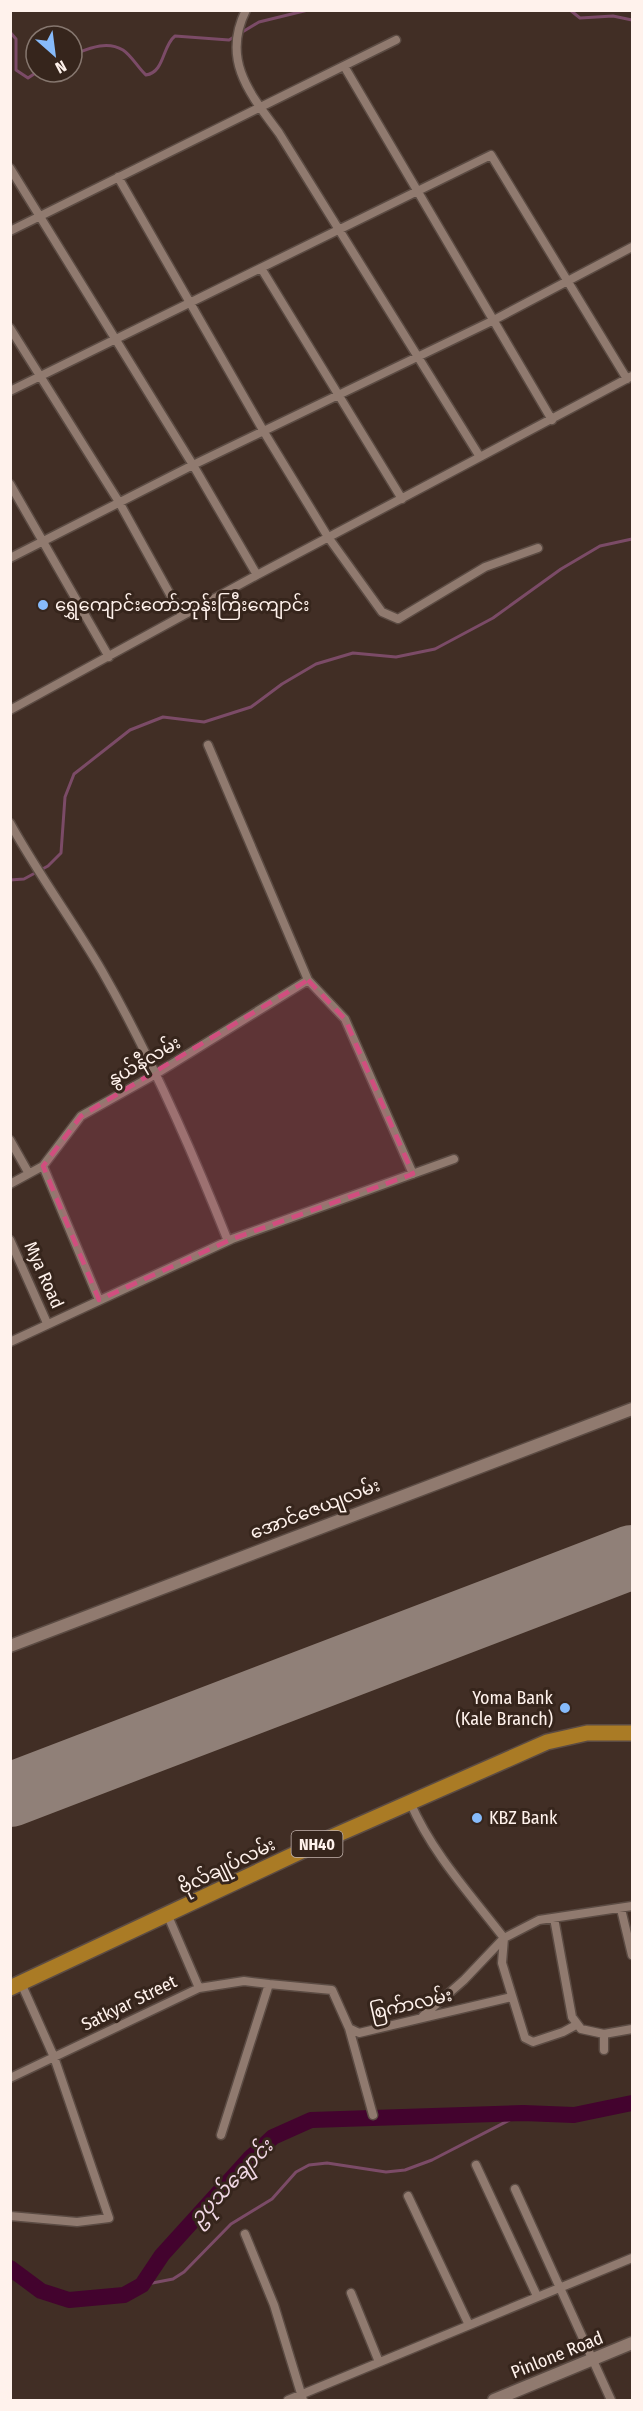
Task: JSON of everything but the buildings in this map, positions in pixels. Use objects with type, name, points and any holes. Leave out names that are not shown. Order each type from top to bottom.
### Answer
[{"type":"highway","name":"ဗိုလ်ချုပ်လမ်း","points":[[16,1985],[410,1802],[547,1742],[588,1733],[633,1733]]},
{"type":"street","points":[[246,10],[236,34],[236,49],[245,83],[279,133],[480,457]]},
{"type":"street","points":[[10,231],[396,40]]},
{"type":"street","points":[[344,66],[552,420]]},
{"type":"street","points":[[10,391],[491,155],[568,282],[630,378],[257,574],[10,710]]},
{"type":"street","points":[[10,168],[114,341],[193,465],[257,574]]},
{"type":"street","points":[[118,177],[264,432],[328,537],[382,612],[398,619],[484,567],[538,548]]},
{"type":"street","points":[[10,558],[193,465],[492,321],[633,247]]},
{"type":"street","points":[[261,268],[402,499]]},
{"type":"street","points":[[10,328],[118,502],[182,616]]},
{"type":"street","points":[[10,484],[109,657]]},
{"type":"street","points":[[208,745],[309,980],[345,1019],[412,1174]]},
{"type":"street","points":[[10,823],[42,880],[72,921],[103,974],[154,1075],[228,1241]]},
{"type":"street","name":"နွယ်နီလမ်း","points":[[43,1166],[81,1116],[154,1075],[309,980]]},
{"type":"street","points":[[10,1140],[28,1172]]},
{"type":"street","points":[[10,1342],[228,1241],[454,1159]]},
{"type":"street","points":[[10,1184],[28,1172],[43,1166],[99,1300]]},
{"type":"street","name":"Mya Road","points":[[10,1240],[47,1323]]},
{"type":"street","name":"အောင်ဇေယျလမ်း","points":[[10,1646],[633,1409]]},
{"type":"street","points":[[410,1802],[421,1828],[440,1856],[504,1938],[502,1963],[528,2041],[564,2032],[576,2025]]},
{"type":"street","points":[[421,2017],[464,1980],[504,1938],[516,1929],[539,1920],[633,1906]]},
{"type":"street","points":[[621,1909],[633,1955]]},
{"type":"street","points":[[168,1916],[199,1988]]},
{"type":"street","points":[[554,1918],[572,2017],[576,2025],[581,2029],[604,2034],[633,2029]]},
{"type":"street","name":"Satkyar Street","points":[[10,2078],[199,1988],[244,1981],[268,1984]]},
{"type":"street","points":[[221,2135],[268,1984]]},
{"type":"street","name":"စြက်ာလမ်း","points":[[268,1984],[332,1990],[349,2028],[359,2032],[373,2031],[421,2017],[512,1998]]},
{"type":"street","points":[[10,2216],[77,2222],[109,2218],[54,2057],[16,1985]]},
{"type":"street","points":[[349,2028],[373,2115]]},
{"type":"street","points":[[604,2034],[604,2050]]},
{"type":"street","points":[[476,2165],[537,2296]]},
{"type":"street","points":[[515,2189],[611,2400]]},
{"type":"street","points":[[408,2196],[469,2325]]},
{"type":"street","points":[[245,2234],[274,2305],[302,2398]]},
{"type":"street","points":[[288,2400],[302,2398],[379,2362],[633,2258]]},
{"type":"street","points":[[351,2293],[379,2362]]},
{"type":"street","name":"Pinlone Road","points":[[499,2400],[633,2343]]},
{"type":"highlighted area","points":[[308,980],[345,1019],[413,1174],[232,1239],[99,1300],[43,1166],[81,1116]]},
{"type":"waterway","points":[[84,50],[97,46],[117,47],[123,50],[146,75],[157,69],[175,36],[229,40],[259,22],[308,10]]},
{"type":"waterway","points":[[570,10],[580,18],[613,16],[632,20]]},
{"type":"waterway","points":[[10,32],[16,39],[16,70],[24,75]]},
{"type":"waterway","points":[[10,880],[24,879],[48,866],[61,853],[65,797],[74,774],[130,730],[163,717],[204,722],[251,707],[282,684],[316,664],[353,653],[396,657],[435,649],[493,618],[561,569],[600,546],[632,539]]},
{"type":"waterway","name":"ဥပုသ်ချောင်း","points":[[10,2268],[41,2291],[69,2300],[124,2295],[142,2285],[162,2255],[249,2159],[273,2137],[311,2120],[523,2113],[574,2115],[632,2103]]},
{"type":"waterway","points":[[142,2285],[173,2279],[184,2272],[231,2224],[272,2199],[296,2172],[309,2165],[327,2163],[386,2172],[405,2170],[432,2160],[523,2113]]},
{"type":"runway","points":[[10,1795],[632,1557]]},
{"type":"place","name":"ရွှေကျောင်းတော်ဘုန်းကြီးကျောင်း","points":[[43,605]]},
{"type":"place","name":"Yoma Bank (Kale Branch)","points":[[565,1708]]},
{"type":"place","name":"KBZ Bank","points":[[477,1818]]}]
